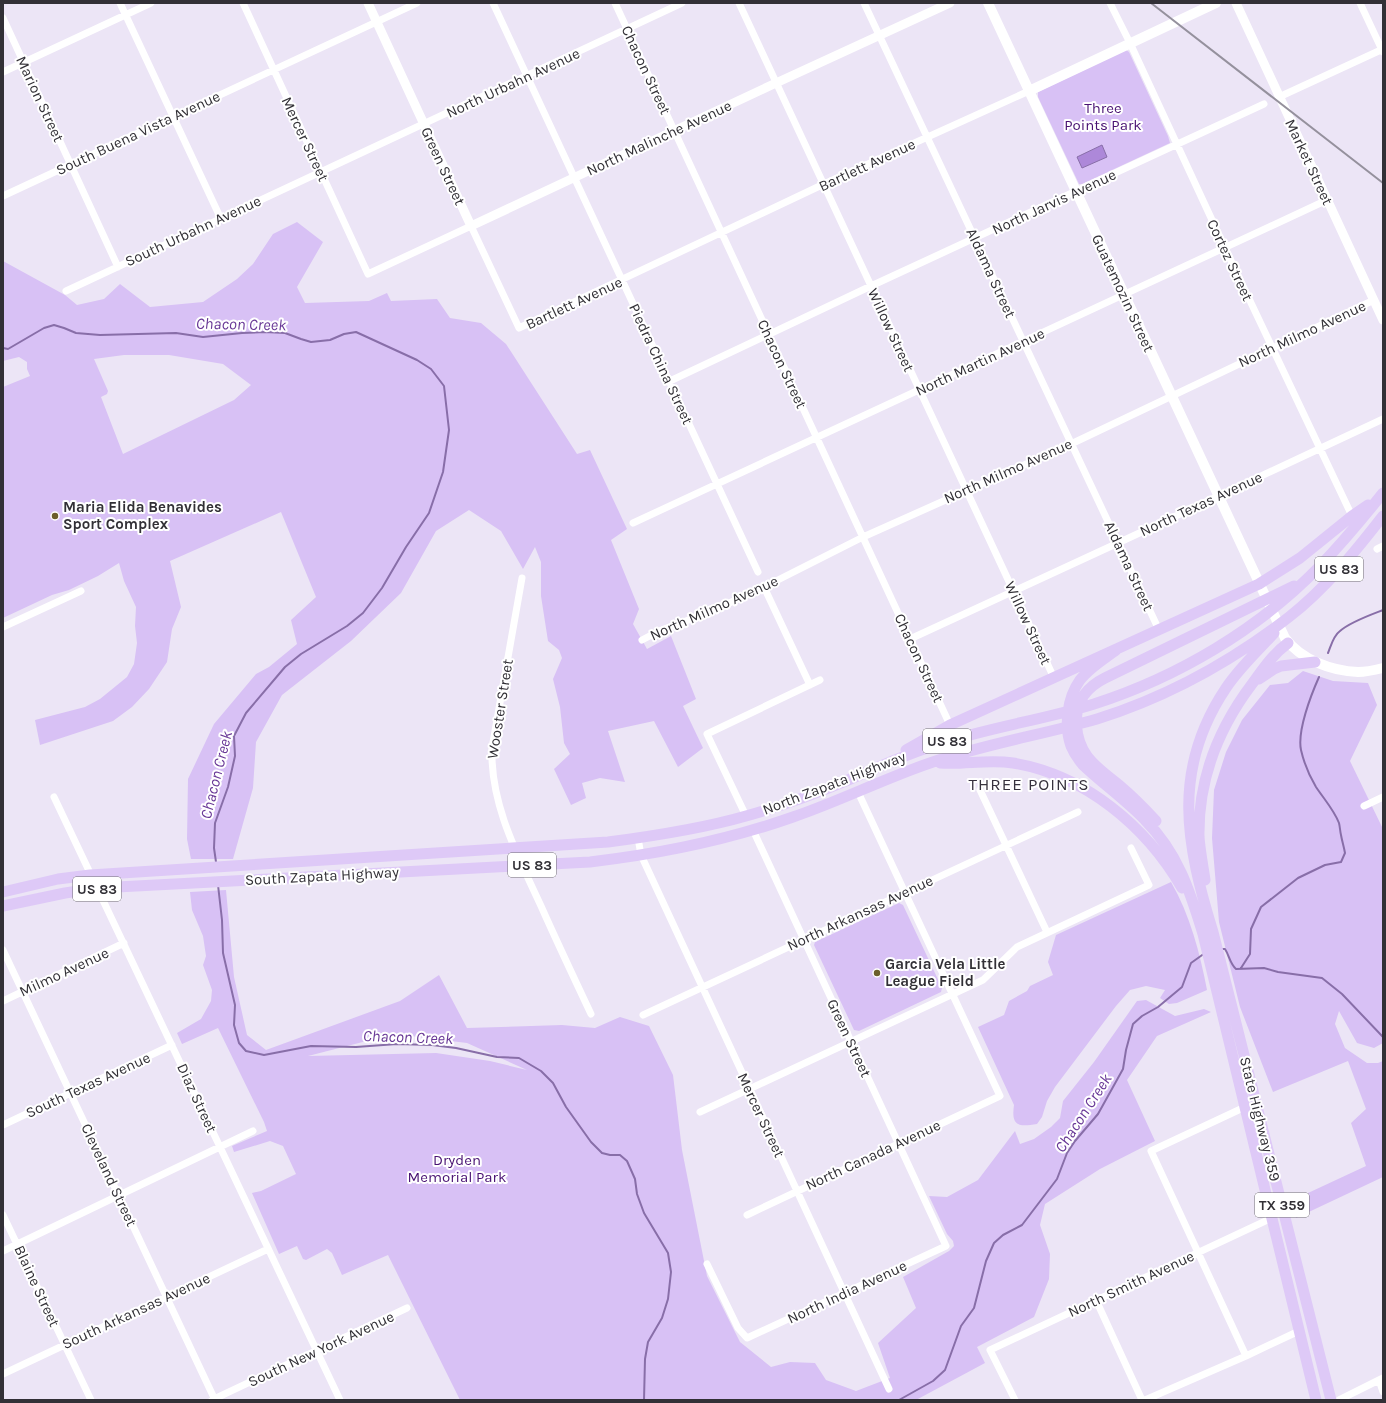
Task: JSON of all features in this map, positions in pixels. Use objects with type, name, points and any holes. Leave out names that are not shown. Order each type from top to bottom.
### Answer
[{"type":"main road","name":"Guatemozin Street","points":[[988,3],[1261,589]]},
{"type":"main road","name":"Bartlett Avenue","points":[[1029,91],[1216,3]]},
{"type":"main road","points":[[870,770],[950,725],[1206,608],[1261,589],[1352,516],[1382,495]]},
{"type":"main road","name":"North Zapata Highway","points":[[638,838],[680,831],[746,816],[808,795],[932,746],[963,736],[1094,704],[1151,682],[1183,667],[1233,637],[1280,602],[1306,580],[1340,545],[1382,495]]},
{"type":"main road","name":"North Zapata Highway","points":[[641,855],[689,847],[793,818],[931,762],[983,747],[1098,718],[1160,695],[1227,660],[1290,616],[1355,552],[1383,516]]},
{"type":"main road","points":[[1073,736],[1077,715],[1084,696],[1093,686],[1105,678],[1306,580]]},
{"type":"main road","points":[[1261,589],[1286,640],[1298,652],[1315,662],[1346,671],[1360,672],[1383,668]]},
{"type":"main road","points":[[1206,608],[1227,605],[1240,605],[1247,608],[1252,613],[1266,637],[1268,650],[1267,656],[1252,683],[1231,714],[1221,733],[1211,759],[1202,796],[1200,839],[1208,933]]},
{"type":"main road","points":[[1208,933],[1190,837],[1188,802],[1196,753],[1204,729],[1227,687],[1243,665],[1290,616]]},
{"type":"main road","points":[[1252,683],[1286,640]]},
{"type":"main road","points":[[1116,650],[1086,674],[1075,688],[1071,699],[1068,718],[1073,736],[1094,764],[1136,800],[1156,821],[1168,838],[1179,855],[1208,933]]},
{"type":"main road","points":[[1252,683],[1281,666],[1315,662]]},
{"type":"main road","points":[[931,762],[954,764],[989,760],[1013,763],[1056,776],[1106,802],[1128,820],[1158,852],[1172,872],[1208,933]]},
{"type":"main road","name":"South Zapata Highway","points":[[3,892],[58,879],[90,875],[514,849],[587,844],[638,838]]},
{"type":"main road","name":"South Zapata Highway","points":[[3,906],[65,893],[98,888],[590,862],[641,855]]},
{"type":"main road","name":"State Highway 359","points":[[1208,933],[1330,1400]]},
{"type":"main road","name":"State Highway 359","points":[[1228,1012],[1245,1107],[1316,1400]]},
{"type":"main road","points":[[1282,1262],[1292,1280],[1296,1293],[1323,1400]]},
{"type":"street","points":[[120,3],[221,219]]},
{"type":"street","points":[[3,72],[151,3]]},
{"type":"street","name":"Mercer Street","points":[[243,3],[368,274]]},
{"type":"street","name":"Green Street","points":[[368,3],[519,328]]},
{"type":"street","name":"South Buena Vista Avenue","points":[[3,196],[418,3]]},
{"type":"street","name":"Piedra China Street","points":[[493,3],[758,572]]},
{"type":"street","name":"Chacon Street","points":[[615,3],[950,725]]},
{"type":"street","name":"North Urbahn Avenue","points":[[320,172],[682,3]]},
{"type":"street","name":"Willow Street","points":[[739,3],[1054,678]]},
{"type":"street","name":"Aldama Street","points":[[864,3],[1159,630]]},
{"type":"street","name":"North Malinche Avenue","points":[[368,274],[575,178],[776,82],[950,3]]},
{"type":"street","name":"Cortez Street","points":[[1110,3],[1352,516]]},
{"type":"street","name":"Market Street","points":[[1236,3],[1383,320]]},
{"type":"street","points":[[1279,97],[1383,50],[1360,3]]},
{"type":"street","name":"Marion Street","points":[[3,18],[118,266]]},
{"type":"street","name":"Bartlett Avenue","points":[[519,328],[824,184],[1029,91]]},
{"type":"street","name":"North Jarvis Avenue","points":[[670,382],[871,286],[1264,104]]},
{"type":"street","name":"South Urbahn Avenue","points":[[66,291],[320,172]]},
{"type":"street","name":"North Martin Avenue","points":[[633,523],[1327,200]]},
{"type":"street","name":"North Milmo Avenue","points":[[642,640],[659,631],[710,612],[764,587],[863,537],[1071,444],[1374,300]]},
{"type":"street","name":"North Texas Avenue","points":[[910,639],[1014,592],[1383,419]]},
{"type":"street","name":"Wooster Street","points":[[522,578],[494,732],[492,756],[493,779],[508,834],[514,849],[591,1014]]},
{"type":"street","points":[[764,587],[810,685]]},
{"type":"street","points":[[3,628],[81,591]]},
{"type":"street","points":[[746,816],[707,734],[820,680]]},
{"type":"street","points":[[980,790],[1047,932]]},
{"type":"street","points":[[858,792],[953,994]]},
{"type":"street","name":"Diaz Street","points":[[54,797],[340,1400]]},
{"type":"street","points":[[1364,806],[1383,797]]},
{"type":"street","name":"North Arkansas Avenue","points":[[643,1015],[1078,812]]},
{"type":"street","name":"Green Street","points":[[753,830],[946,1246]]},
{"type":"street","name":"Mercer Street","points":[[638,838],[641,855],[796,1192],[889,1389]]},
{"type":"street","points":[[700,1112],[983,980],[1018,947],[1047,932],[1149,886],[1131,848]]},
{"type":"street","name":"Milmo Avenue","points":[[3,1001],[124,943]]},
{"type":"street","name":"Cleveland Street","points":[[3,950],[214,1400]]},
{"type":"street","name":"North Canada Avenue","points":[[747,1215],[1000,1096],[953,994]]},
{"type":"street","name":"South Texas Avenue","points":[[3,1125],[172,1045]]},
{"type":"street","points":[[1245,1107],[1151,1151],[1246,1356]]},
{"type":"street","points":[[3,1251],[253,1131]]},
{"type":"street","name":"Blaine Street","points":[[3,1215],[90,1400]]},
{"type":"street","name":"North Smith Avenue","points":[[1015,1400],[990,1350],[1272,1218]]},
{"type":"street","name":"North India Avenue","points":[[707,1264],[738,1328],[748,1338],[946,1246]]},
{"type":"street","name":"South Arkansas Avenue","points":[[3,1374],[268,1249]]},
{"type":"street","points":[[1096,1300],[1143,1400],[1246,1356],[1299,1331]]},
{"type":"street","name":"South New York Avenue","points":[[214,1400],[316,1350],[407,1308]]},
{"type":"street","points":[[1339,1400],[1381,1379],[1383,1392]]},
{"type":"green space","name":"Three Points Park","points":[[1126,50],[1129,52],[1170,143],[1082,184],[1079,184],[1038,97],[1038,92]]},
{"type":"green space","points":[[297,222],[323,242],[297,287],[305,303],[369,301],[387,293],[391,301],[437,299],[450,318],[481,323],[506,344],[577,454],[590,450],[627,529],[611,540],[639,609],[633,624],[647,649],[671,636],[696,699],[683,706],[703,748],[678,767],[654,721],[608,731],[625,782],[600,778],[582,783],[586,798],[571,805],[554,769],[570,754],[564,743],[560,707],[553,679],[562,658],[559,650],[548,641],[541,596],[541,562],[535,547],[523,569],[501,531],[469,510],[436,531],[401,593],[351,641],[282,695],[256,742],[253,788],[233,859],[191,859],[187,839],[188,779],[214,724],[256,674],[269,667],[297,644],[291,620],[316,597],[281,512],[170,561],[181,607],[172,629],[167,662],[149,689],[132,707],[113,721],[40,745],[35,720],[85,707],[100,699],[127,677],[134,664],[137,643],[135,626],[136,607],[124,581],[119,563],[98,576],[69,590],[52,595],[3,618],[3,387],[30,376],[27,369],[27,362],[19,357],[3,361],[3,261],[65,295],[77,305],[104,299],[120,284],[150,307],[203,302],[237,279],[253,264],[273,234]],"holes":[[[124,355],[169,355],[223,364],[251,385],[234,400],[123,454],[101,397],[107,394],[108,391],[94,359]]]},
{"type":"green space","points":[[1303,671],[1333,681],[1368,683],[1377,705],[1350,761],[1383,829],[1383,1043],[1374,1048],[1357,1043],[1339,1011],[1335,1024],[1345,1048],[1367,1063],[1378,1063],[1383,1061],[1383,1177],[1296,1218],[1293,1200],[1366,1166],[1351,1123],[1366,1109],[1348,1061],[1273,1092],[1240,1007],[1219,922],[1212,838],[1214,790],[1226,752],[1242,720],[1270,685],[1288,683]]},
{"type":"green space","points":[[1171,882],[1184,908],[1194,934],[1207,990],[1177,1003],[1169,1004],[1160,998],[1165,990],[1146,986],[1130,990],[1116,1006],[1055,1087],[1047,1101],[1042,1117],[1037,1124],[1017,1124],[1013,1112],[1014,1105],[978,1027],[1004,1015],[1009,1001],[1027,991],[1030,986],[1053,975],[1048,962],[1056,935]]},
{"type":"green space","name":"Dryden Memorial Park","points":[[226,890],[234,977],[247,1035],[266,1050],[400,1001],[439,975],[467,1028],[562,1025],[595,1028],[620,1017],[649,1026],[673,1075],[682,1150],[707,1276],[740,1342],[771,1367],[790,1362],[815,1363],[826,1380],[856,1391],[890,1378],[878,1343],[916,1308],[903,1277],[949,1251],[954,1246],[953,1241],[947,1234],[929,1196],[947,1197],[978,1180],[1015,1131],[1020,1144],[1034,1139],[1051,1127],[1060,1118],[1063,1101],[1094,1062],[1137,1001],[1146,1000],[1175,1016],[1204,1009],[1211,1012],[1157,1036],[1127,1080],[1155,1141],[1100,1169],[1045,1204],[1040,1225],[1050,1254],[1049,1279],[1034,1317],[977,1347],[985,1363],[916,1400],[460,1400],[388,1255],[342,1275],[332,1253],[327,1249],[306,1260],[303,1259],[297,1246],[279,1254],[252,1193],[261,1191],[296,1174],[283,1146],[270,1141],[234,1152],[232,1146],[267,1131],[218,1028],[182,1044],[177,1033],[201,1019],[211,1001],[212,990],[203,965],[206,956],[203,936],[192,910],[190,892]],"holes":[[[394,1034],[467,1043],[527,1070],[490,1061],[436,1053],[308,1056]]]},
{"type":"green space","points":[[899,903],[903,905],[942,988],[941,992],[859,1031],[854,1030],[814,945],[815,942]]},
{"type":"shaded area","points":[[1102,145],[1107,157],[1082,168],[1077,157]]},
{"type":"waterway","name":"Chacon Creek","points":[[3,348],[8,349],[44,328],[54,325],[76,333],[100,335],[176,333],[203,337],[242,333],[285,333],[311,342],[330,340],[344,334],[356,332],[417,360],[431,369],[444,386],[449,430],[443,472],[429,513],[406,547],[382,588],[363,613],[347,626],[301,654],[285,667],[246,713],[234,736],[235,756],[228,787],[215,823],[214,848],[216,862]]},
{"type":"waterway","points":[[1328,653],[1332,641],[1344,628],[1360,619],[1383,610]]},
{"type":"waterway","points":[[1241,968],[1250,954],[1251,929],[1261,907],[1298,878],[1325,865],[1341,862],[1345,853],[1337,818],[1309,774],[1301,750],[1300,742],[1303,723],[1319,677]]},
{"type":"waterway","name":"Chacon Creek","points":[[218,885],[222,920],[223,953],[235,1005],[234,1025],[239,1043],[246,1051],[264,1055],[311,1046],[356,1047],[397,1044],[432,1045],[456,1048],[497,1057],[519,1058],[541,1071],[553,1083],[566,1107],[591,1142],[602,1153],[620,1155],[627,1161],[635,1179],[637,1194],[644,1213],[668,1253],[671,1272],[668,1299],[662,1318],[648,1342],[645,1359],[644,1400]]},
{"type":"waterway","name":"Chacon Creek","points":[[1222,949],[1225,949],[1232,965],[1236,969],[1264,968],[1278,972],[1322,978],[1342,994],[1383,1037]]},
{"type":"waterway","name":"Chacon Creek","points":[[899,1400],[933,1381],[945,1370],[961,1326],[974,1308],[986,1261],[994,1243],[1003,1235],[1022,1225],[1057,1179],[1067,1153],[1075,1141],[1098,1114],[1123,1069],[1133,1024],[1142,1016],[1158,1007],[1182,987],[1191,963],[1205,953]]},
{"type":"railway","points":[[1151,3],[1383,183]]},
{"type":"place","name":"Maria Elida Benavides Sport Complex","points":[[55,516]]},
{"type":"place","name":"Garcia Vela Little League Field","points":[[877,973]]},
{"type":"district","name":"THREE POINTS","points":[[1029,784]]}]
